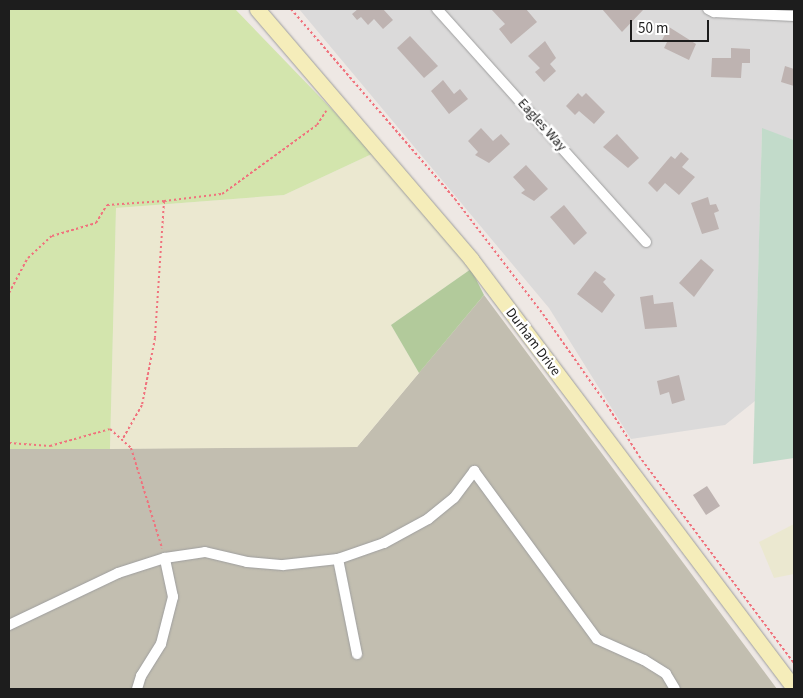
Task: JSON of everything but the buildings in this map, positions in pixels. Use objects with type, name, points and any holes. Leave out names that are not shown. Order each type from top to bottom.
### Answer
[{"type":"street","name":"Durham Drive","points":[[257,9],[471,259],[794,688]]},
{"type":"street","name":"Eagles Way","points":[[437,9],[646,242]]},
{"type":"street","points":[[708,9],[714,12],[794,16]]},
{"type":"street","points":[[9,625],[99,580],[165,558],[206,552],[247,562],[283,566],[338,559],[384,543],[428,519],[454,498],[474,471],[597,639],[644,660],[666,674],[675,689]]},
{"type":"street","points":[[137,689],[141,676],[162,644],[173,597],[165,558]]},
{"type":"street","points":[[338,559],[357,654]]},
{"type":"path","points":[[291,9],[455,199],[543,314],[607,405],[639,456],[794,663]]},
{"type":"path","points":[[9,293],[28,258],[52,236],[96,222],[107,205],[222,194],[317,125],[327,109],[338,102]]},
{"type":"path","points":[[122,440],[142,405],[155,338],[164,200]]},
{"type":"path","points":[[9,443],[50,446],[110,429],[131,448],[165,558]]},
{"type":"shaded area","points":[[299,9],[794,9],[794,140],[762,129],[755,401],[725,425],[631,439],[549,308]]},
{"type":"shaded area","points":[[374,153],[471,269],[391,325],[419,373],[357,447],[110,449],[116,208],[284,195]]},
{"type":"shaded area","points":[[484,295],[777,689],[9,689],[9,449],[357,447]]},
{"type":"shaded area","points":[[794,524],[794,574],[774,578],[759,542]]},
{"type":"green space","points":[[9,9],[235,9],[374,153],[284,195],[116,208],[110,449],[9,449]]},
{"type":"green space","points":[[762,128],[794,140],[794,458],[753,464]]},
{"type":"green space","points":[[471,269],[484,295],[419,373],[391,325]]}]
